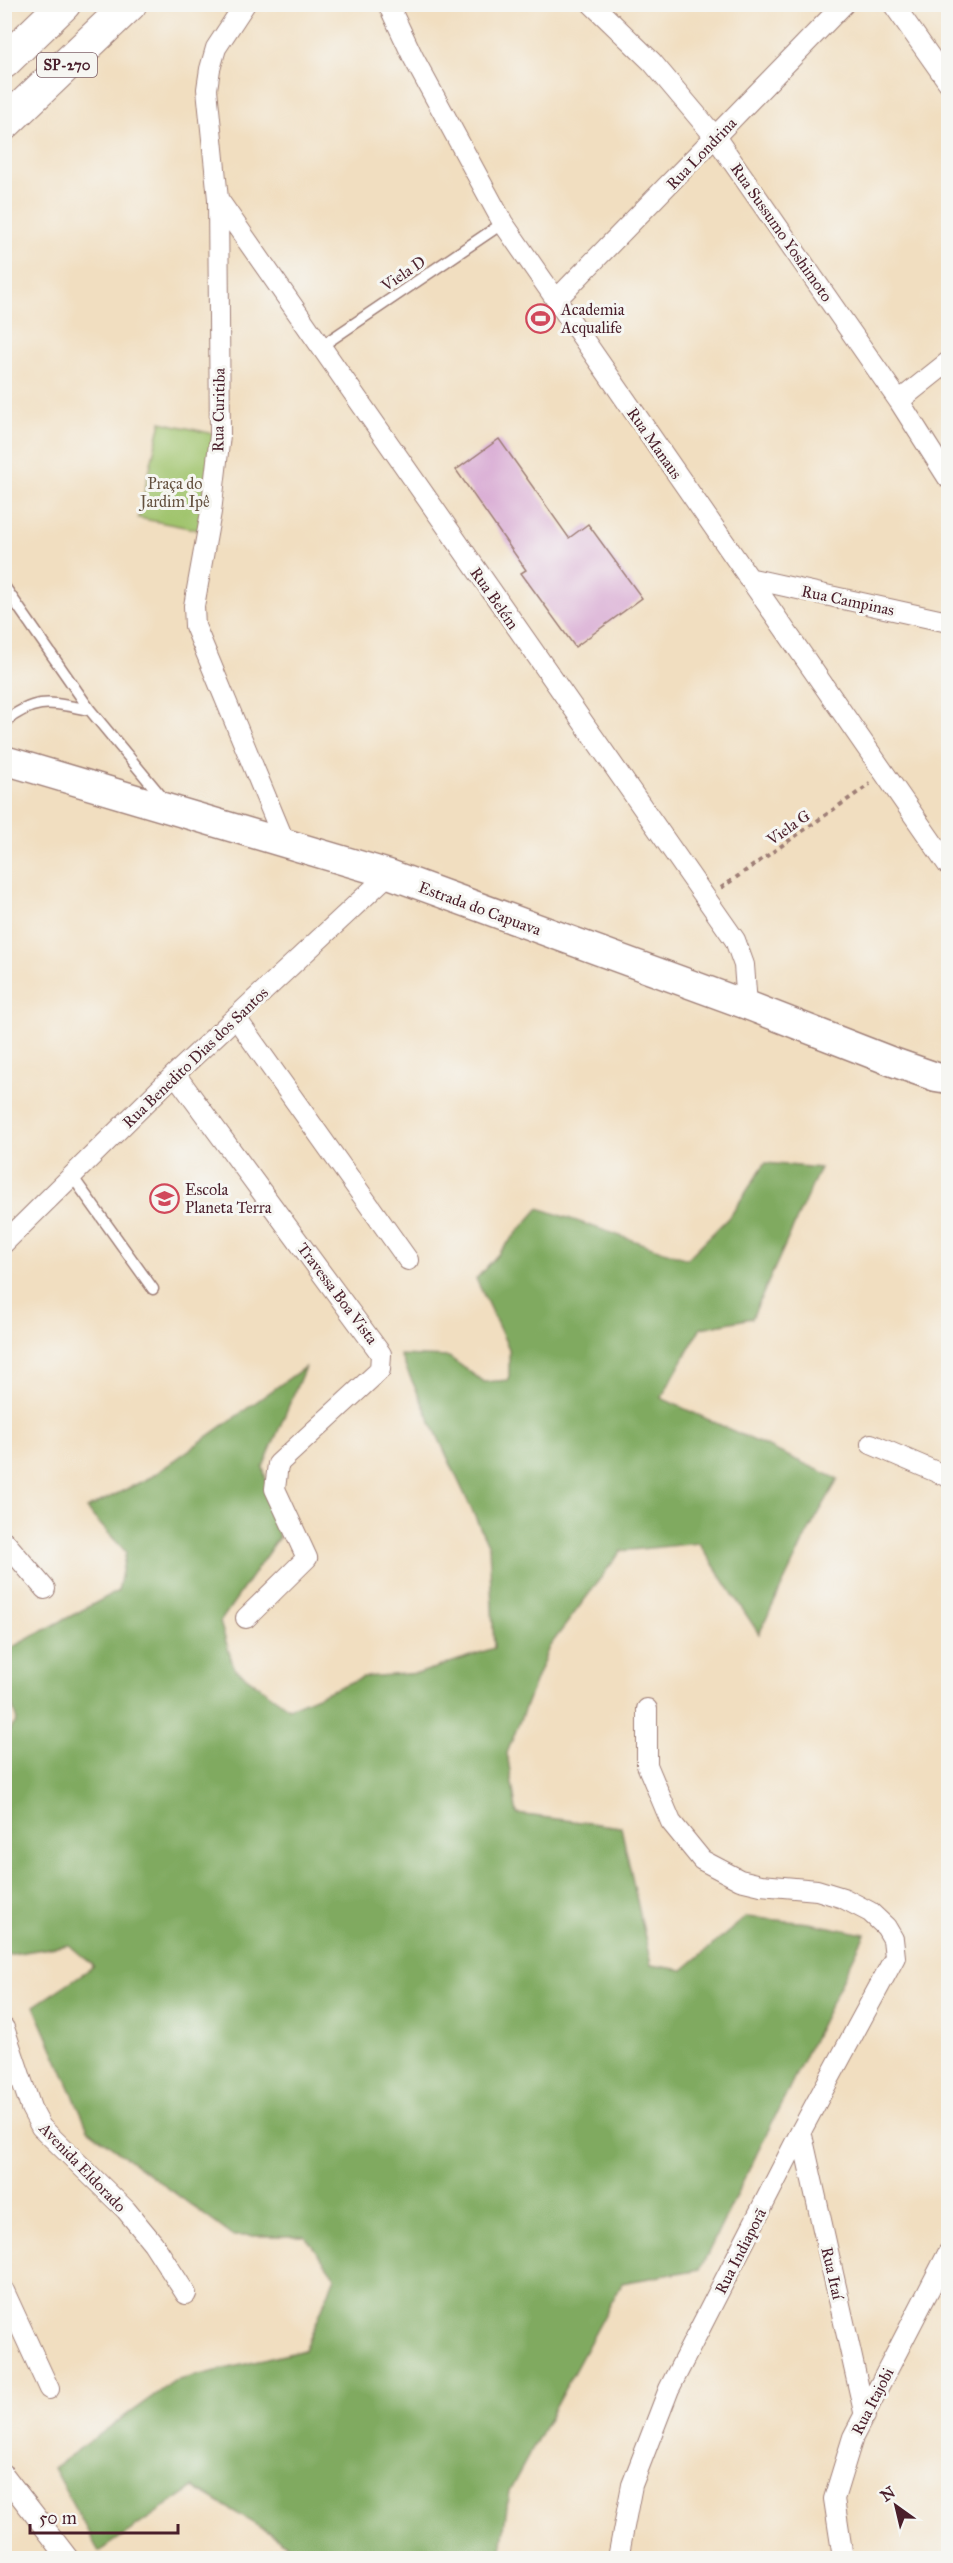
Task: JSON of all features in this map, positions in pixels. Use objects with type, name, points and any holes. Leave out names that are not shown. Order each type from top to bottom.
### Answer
[{"type":"highway","name":"SP-270","points":[[4,60],[31,38],[64,4]]},
{"type":"highway","name":"SP-270","points":[[4,124],[130,4]]},
{"type":"street","name":"Rua Curitiba","points":[[245,4],[216,48],[207,89],[218,199],[220,435],[211,512],[194,606],[195,626],[285,843]]},
{"type":"street","name":"Rua Manaus","points":[[388,4],[413,57],[503,224],[948,865]]},
{"type":"street","name":"Rua Sussumo Yoshimoto","points":[[592,4],[652,62],[717,138],[899,401],[948,478]]},
{"type":"street","name":"Rua Londrina","points":[[556,300],[717,138],[844,4]]},
{"type":"street","points":[[893,4],[948,82]]},
{"type":"street","name":"Rua Belém","points":[[218,199],[740,950],[744,965],[747,1005]]},
{"type":"street","points":[[899,401],[948,362]]},
{"type":"street","name":"Rua Campinas","points":[[748,578],[948,622]]},
{"type":"street","name":"Estrada do Capuava","points":[[4,760],[389,874],[747,1005],[893,1062],[948,1079]]},
{"type":"street","name":"Rua Benedito Dias dos Santos","points":[[4,1243],[175,1074],[389,874]]},
{"type":"street","points":[[236,1018],[408,1260]]},
{"type":"street","name":"Travessa Boa Vista","points":[[175,1074],[381,1354],[380,1370],[278,1464],[275,1489],[307,1558],[246,1618]]},
{"type":"street","points":[[871,1444],[948,1477]]},
{"type":"street","points":[[4,1541],[45,1589]]},
{"type":"street","name":"Rua Indiaporã","points":[[618,2559],[632,2485],[669,2389],[801,2131],[895,1957],[893,1939],[886,1927],[870,1912],[843,1898],[817,1890],[740,1881],[702,1860],[671,1822],[647,1765],[647,1709]]},
{"type":"street","name":"Avenida Eldorado","points":[[4,2028],[31,2108],[41,2127],[126,2210],[153,2243],[186,2294]]},
{"type":"street","name":"Rua Itaí","points":[[801,2131],[865,2416]]},
{"type":"street","name":"Rua Itajobi","points":[[843,2559],[834,2499],[853,2438],[948,2253]]},
{"type":"street","points":[[4,2291],[49,2389]]},
{"type":"street","points":[[4,2475],[68,2559]]},
{"type":"lane","name":"Viela D","points":[[320,347],[503,224]]},
{"type":"lane","points":[[4,586],[90,710],[172,809]]},
{"type":"lane","points":[[4,722],[23,709],[44,702],[90,710]]},
{"type":"lane","points":[[72,1176],[153,1289]]},
{"type":"path","name":"Viela G","points":[[705,899],[885,774]]},
{"type":"green space","name":"Praça do Jardim Ipê","points":[[161,422],[214,434],[200,530],[138,518]]},
{"type":"green space","points":[[765,1163],[820,1168],[752,1318],[701,1328],[661,1398],[838,1479],[806,1536],[759,1634],[699,1543],[621,1551],[549,1647],[507,1753],[517,1814],[621,1827],[651,1965],[683,1970],[746,1917],[809,1923],[865,1934],[700,2269],[622,2283],[509,2492],[500,2558],[298,2558],[297,2550],[194,2487],[99,2552],[53,2468],[174,2381],[305,2350],[335,2277],[305,2236],[233,2236],[88,2129],[34,2006],[94,1966],[69,1945],[5,1955],[5,1735],[17,1721],[5,1682],[5,1651],[118,1591],[126,1552],[86,1509],[151,1477],[305,1367],[263,1467],[279,1537],[220,1622],[234,1668],[289,1708],[363,1677],[420,1673],[494,1648],[489,1547],[400,1355],[449,1357],[484,1382],[509,1380],[509,1349],[476,1279],[539,1208],[687,1259],[731,1215]]},
{"type":"building","points":[[499,439],[569,538],[588,524],[642,598],[575,647],[521,573],[526,570],[456,470]]},
{"type":"place","name":"Academia Acqualife","points":[[540,318]]},
{"type":"place","name":"Escola Planeta Terra","points":[[164,1198]]}]
